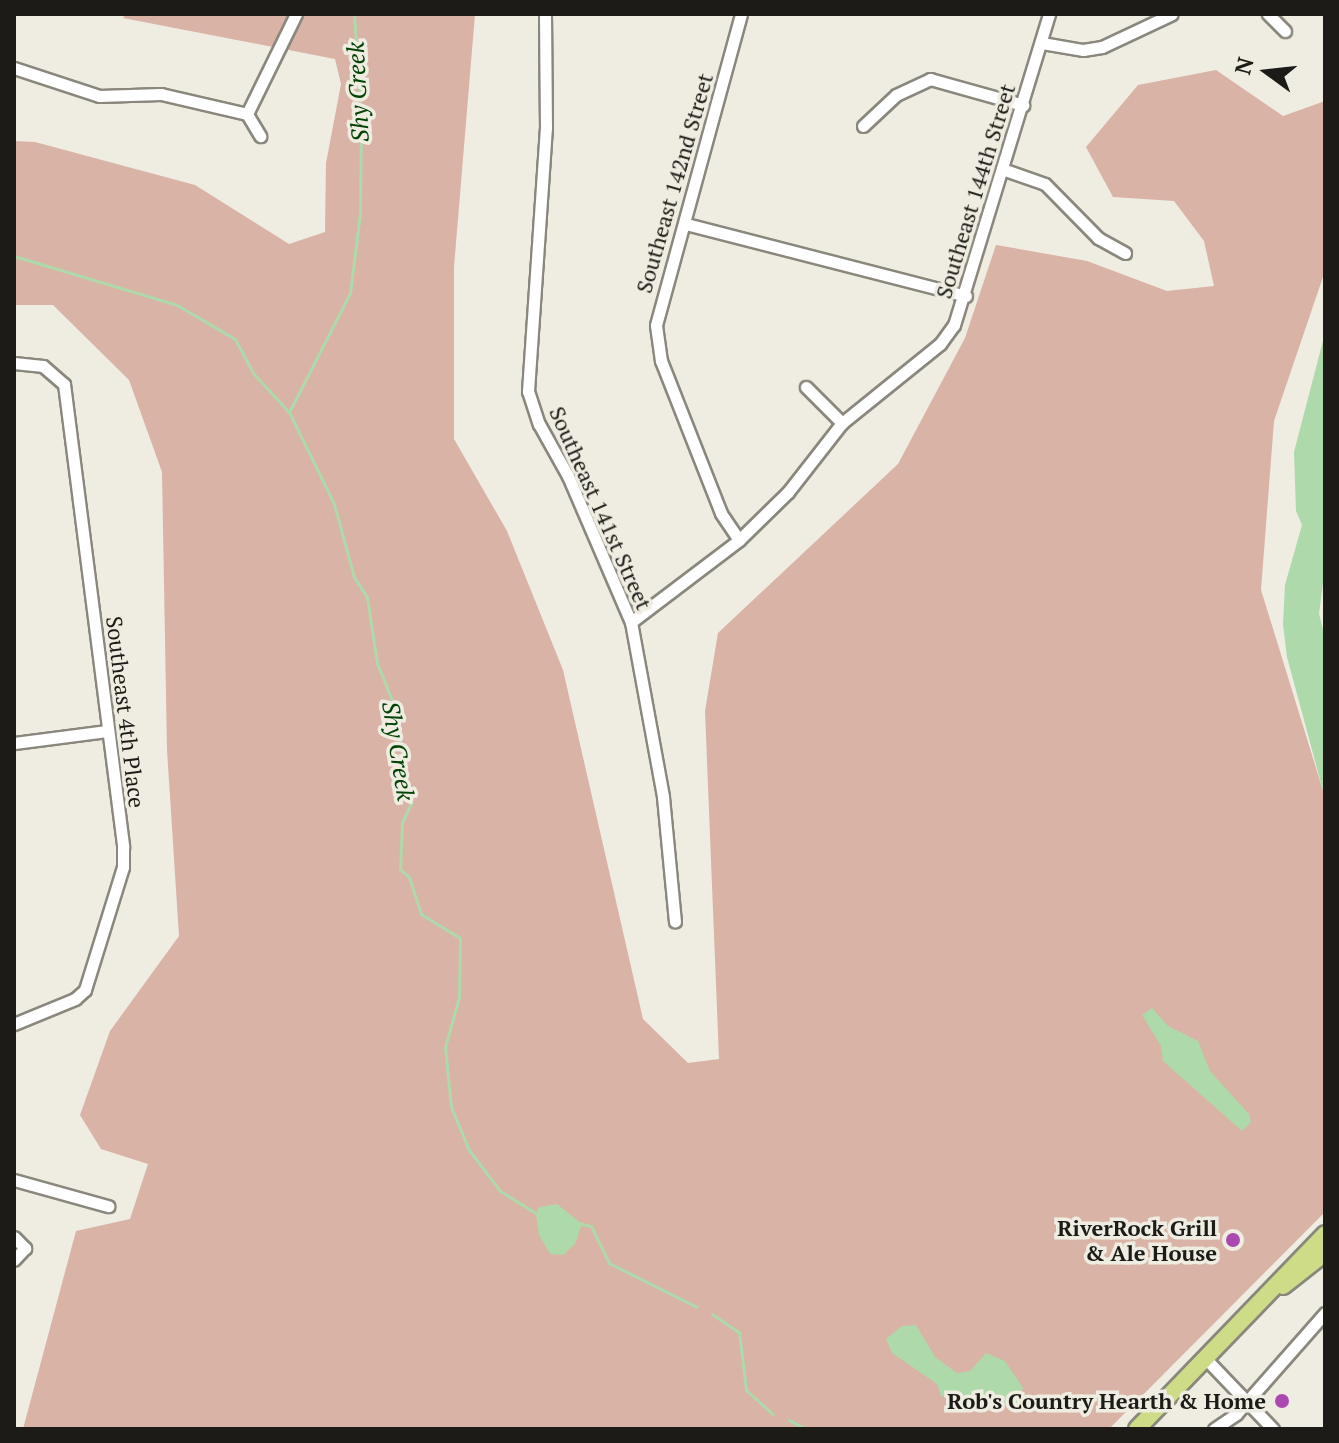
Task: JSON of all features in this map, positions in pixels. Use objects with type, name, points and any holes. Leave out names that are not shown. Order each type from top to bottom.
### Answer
[{"type":"main road","points":[[1137,1429],[1272,1294],[1325,1234]]},
{"type":"main road","points":[[1272,1294],[1325,1253]]},
{"type":"street","points":[[247,114],[296,14]]},
{"type":"street","name":"Southeast 141st Street","points":[[545,14],[546,127],[528,391],[631,622],[663,797],[675,921]]},
{"type":"street","name":"Southeast 142nd Street","points":[[739,540],[721,513],[661,361],[656,325],[672,253],[686,224],[741,14]]},
{"type":"street","name":"Southeast 144th Street","points":[[631,622],[739,540],[788,492],[842,423],[940,344],[966,296],[1049,14]]},
{"type":"street","points":[[1042,43],[1083,50],[1102,47],[1172,14]]},
{"type":"street","points":[[1268,14],[1285,31]]},
{"type":"street","points":[[14,68],[99,96],[161,94],[247,114],[260,136]]},
{"type":"street","points":[[863,126],[896,95],[930,79],[1023,105]]},
{"type":"street","points":[[1005,170],[1045,184],[1098,238],[1125,253]]},
{"type":"street","points":[[686,224],[966,296]]},
{"type":"street","name":"Southeast 4th Place","points":[[14,363],[43,366],[64,384],[123,867],[93,976],[75,999],[14,1024]]},
{"type":"street","points":[[806,387],[842,423]]},
{"type":"street","points":[[14,743],[107,731]]},
{"type":"street","points":[[14,1180],[108,1206]]},
{"type":"street","points":[[14,1237],[25,1248],[14,1260]]},
{"type":"street","points":[[1214,1429],[1236,1414],[1245,1399],[1325,1313]]},
{"type":"street","points":[[1206,1359],[1273,1429]]},
{"type":"shaded area","points":[[126,14],[475,14],[454,267],[454,439],[507,531],[563,670],[643,1019],[688,1063],[719,1059],[705,711],[718,633],[898,464],[965,338],[996,245],[1087,261],[1167,291],[1214,286],[1204,241],[1174,201],[1113,197],[1086,147],[1138,85],[1216,70],[1283,116],[1325,101],[1325,271],[1274,421],[1261,590],[1325,797],[1325,1212],[1109,1429],[23,1429],[76,1231],[130,1219],[148,1164],[101,1149],[80,1115],[110,1031],[179,936],[167,750],[162,472],[129,380],[53,305],[14,305],[14,141],[35,142],[195,185],[289,244],[325,232],[326,163],[341,84],[335,59],[123,18]]},
{"type":"shaded area","points":[[1325,333],[1325,568],[1319,614],[1325,637],[1325,798],[1287,657],[1283,624],[1285,585],[1302,525],[1296,511],[1294,452]]},
{"type":"shaded area","points":[[1152,1008],[1168,1026],[1198,1041],[1210,1071],[1249,1114],[1251,1122],[1242,1131],[1163,1061],[1161,1046],[1142,1015]]},
{"type":"shaded area","points":[[557,1204],[582,1224],[575,1244],[563,1255],[550,1254],[539,1235],[536,1214],[539,1207]]},
{"type":"shaded area","points":[[916,1325],[935,1357],[957,1373],[970,1371],[986,1353],[1005,1361],[1023,1388],[1015,1407],[941,1396],[937,1384],[892,1353],[886,1339],[902,1326]]},
{"type":"waterway","name":"Shy Creek","points":[[354,14],[361,114],[360,213],[350,293],[289,412],[334,504],[354,577],[367,597],[377,663],[392,700],[411,803],[402,822],[400,869],[409,877],[421,914],[460,938],[459,997],[445,1047],[451,1107],[469,1150],[500,1191],[539,1215]]},
{"type":"waterway","points":[[14,256],[177,305],[235,339],[253,373],[288,411]]},
{"type":"waterway","name":"Shy Creek","points":[[578,1223],[591,1226],[609,1263],[697,1307]]},
{"type":"waterway","name":"Shy Creek","points":[[712,1314],[739,1332],[746,1390],[773,1414]]},
{"type":"waterway","name":"Shy Creek","points":[[789,1420],[806,1429]]},
{"type":"place","name":"RiverRock Grill & Ale House","points":[[1233,1240]]},
{"type":"place","name":"Rob's Country Hearth & Home","points":[[1282,1401]]}]
